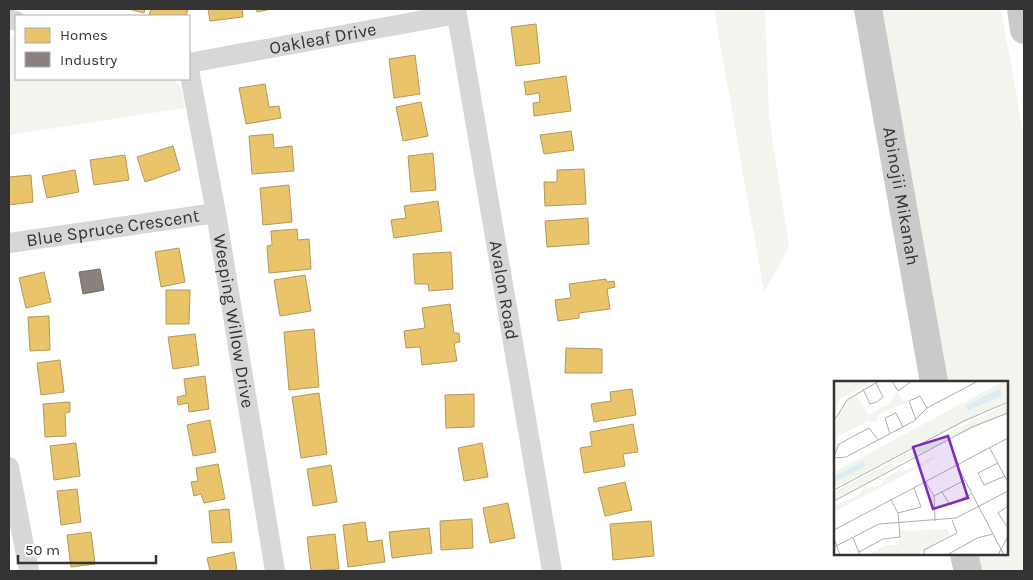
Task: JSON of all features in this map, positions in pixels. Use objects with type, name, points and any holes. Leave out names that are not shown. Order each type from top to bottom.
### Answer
[{"type":"main road","name":"Abinojii Mikanah","points":[[868,9],[934,381]]},
{"type":"main road","points":[[1020,9],[1024,30]]},
{"type":"main road","points":[[964,555],[968,571]]},
{"type":"street","name":"Oakleaf Drive","points":[[190,63],[457,12]]},
{"type":"street","name":"Avalon Road","points":[[457,12],[552,571]]},
{"type":"street","name":"Weeping Willow Drive","points":[[190,75],[216,213],[276,571]]},
{"type":"street","name":"Blue Spruce Crescent","points":[[9,243],[216,213]]},
{"type":"street","points":[[9,467],[29,571]]},
{"type":"shaded area","points":[[714,9],[765,9],[769,117],[789,247],[764,292]]},
{"type":"shaded area","points":[[879,9],[1001,9],[1024,136],[1024,571],[978,571],[975,555],[1008,555],[1008,381],[945,381]]},
{"type":"shaded area","points":[[12,37],[15,38],[15,80],[174,80],[181,87],[185,108],[9,135],[9,48]]},
{"type":"building: Homes","points":[[129,9],[145,9],[144,13]]},
{"type":"building: Homes","points":[[151,9],[188,9],[186,15],[149,15]]},
{"type":"building: Homes","points":[[208,9],[242,9],[243,17],[210,21]]},
{"type":"building: Homes","points":[[256,9],[271,9],[257,12]]},
{"type":"building: Homes","points":[[536,24],[540,63],[516,66],[511,27]]},
{"type":"building: Homes","points":[[415,55],[420,94],[394,98],[389,59]]},
{"type":"building: Homes","points":[[566,76],[571,111],[534,116],[533,103],[540,102],[539,93],[526,95],[524,82]]},
{"type":"building: Homes","points":[[265,84],[269,107],[279,106],[281,118],[246,124],[239,88]]},
{"type":"building: Homes","points":[[421,102],[428,136],[403,141],[396,107]]},
{"type":"building: Homes","points":[[571,131],[574,150],[544,154],[540,135]]},
{"type":"building: Homes","points":[[273,134],[274,148],[292,146],[294,171],[252,174],[249,136]]},
{"type":"building: Homes","points":[[173,146],[180,170],[145,182],[137,157]]},
{"type":"building: Homes","points":[[433,153],[436,190],[411,192],[408,156]]},
{"type":"building: Homes","points":[[125,155],[129,180],[94,185],[90,160]]},
{"type":"building: Homes","points":[[584,169],[586,204],[545,206],[544,182],[557,182],[557,170]]},
{"type":"building: Homes","points":[[75,170],[79,192],[47,198],[42,176]]},
{"type":"building: Homes","points":[[31,175],[33,202],[9,205],[9,177]]},
{"type":"building: Homes","points":[[289,185],[292,222],[263,225],[260,188]]},
{"type":"building: Homes","points":[[438,201],[442,231],[394,238],[391,220],[406,218],[404,206]]},
{"type":"building: Homes","points":[[588,218],[589,244],[547,247],[545,221]]},
{"type":"building: Homes","points":[[297,229],[298,240],[309,239],[311,269],[269,273],[267,246],[272,245],[271,231]]},
{"type":"building: Homes","points":[[179,248],[185,282],[161,287],[155,252]]},
{"type":"building: Homes","points":[[451,252],[453,289],[429,291],[428,284],[415,284],[413,254]]},
{"type":"building: Homes","points":[[44,272],[51,302],[26,308],[19,278]]},
{"type":"building: Homes","points":[[305,275],[311,311],[280,316],[274,280]]},
{"type":"building: Homes","points":[[606,279],[607,282],[614,281],[615,287],[607,289],[610,309],[579,313],[579,318],[558,321],[555,300],[571,298],[569,284]]},
{"type":"building: Homes","points":[[166,290],[190,290],[189,324],[166,324]]},
{"type":"building: Homes","points":[[450,304],[454,333],[459,333],[460,342],[454,343],[457,361],[422,365],[420,347],[406,348],[404,331],[425,328],[422,308]]},
{"type":"building: Homes","points":[[49,316],[50,350],[30,351],[28,317]]},
{"type":"building: Homes","points":[[314,329],[319,387],[289,390],[284,332]]},
{"type":"building: Homes","points":[[195,334],[199,365],[173,369],[168,337]]},
{"type":"building: Homes","points":[[566,348],[602,349],[602,373],[565,373]]},
{"type":"building: Homes","points":[[60,360],[64,392],[41,395],[37,363]]},
{"type":"building: Homes","points":[[205,376],[209,409],[189,412],[188,403],[178,405],[177,397],[186,395],[184,379]]},
{"type":"building: Homes","points":[[632,389],[636,415],[594,422],[591,404],[611,401],[610,392]]},
{"type":"building: Homes","points":[[319,393],[327,454],[301,458],[292,397]]},
{"type":"building: Homes","points":[[474,394],[474,427],[446,428],[445,395]]},
{"type":"building: Homes","points":[[70,402],[70,412],[65,413],[66,436],[45,437],[43,404]]},
{"type":"building: Homes","points":[[210,420],[216,452],[193,456],[187,425]]},
{"type":"building: Homes","points":[[633,424],[638,452],[623,454],[625,466],[584,473],[580,448],[592,446],[590,432]]},
{"type":"building: Homes","points":[[76,443],[80,476],[54,480],[50,446]]},
{"type":"building: Homes","points":[[482,443],[488,477],[464,481],[458,448]]},
{"type":"building: Homes","points":[[218,464],[225,499],[204,503],[201,494],[194,496],[191,482],[198,481],[196,468]]},
{"type":"building: Homes","points":[[331,465],[337,502],[313,506],[307,469]]},
{"type":"building: Homes","points":[[625,482],[632,510],[605,516],[598,488]]},
{"type":"building: Homes","points":[[77,489],[81,522],[61,525],[57,491]]},
{"type":"building: Homes","points":[[508,503],[515,538],[490,543],[483,508]]},
{"type":"building: Homes","points":[[229,509],[232,542],[212,543],[209,511]]},
{"type":"building: Homes","points":[[472,519],[473,548],[441,550],[440,521]]},
{"type":"building: Homes","points":[[651,521],[654,556],[613,560],[610,524]]},
{"type":"building: Homes","points":[[365,522],[368,542],[382,540],[385,562],[348,567],[343,525]]},
{"type":"building: Homes","points":[[429,528],[432,553],[392,558],[389,532]]},
{"type":"building: Homes","points":[[91,532],[95,564],[71,567],[67,535]]},
{"type":"building: Homes","points":[[335,534],[339,569],[311,571],[307,537]]},
{"type":"building: Homes","points":[[234,552],[237,571],[210,571],[207,558]]},
{"type":"building: Industry","points":[[100,269],[104,290],[83,294],[79,272]]}]
